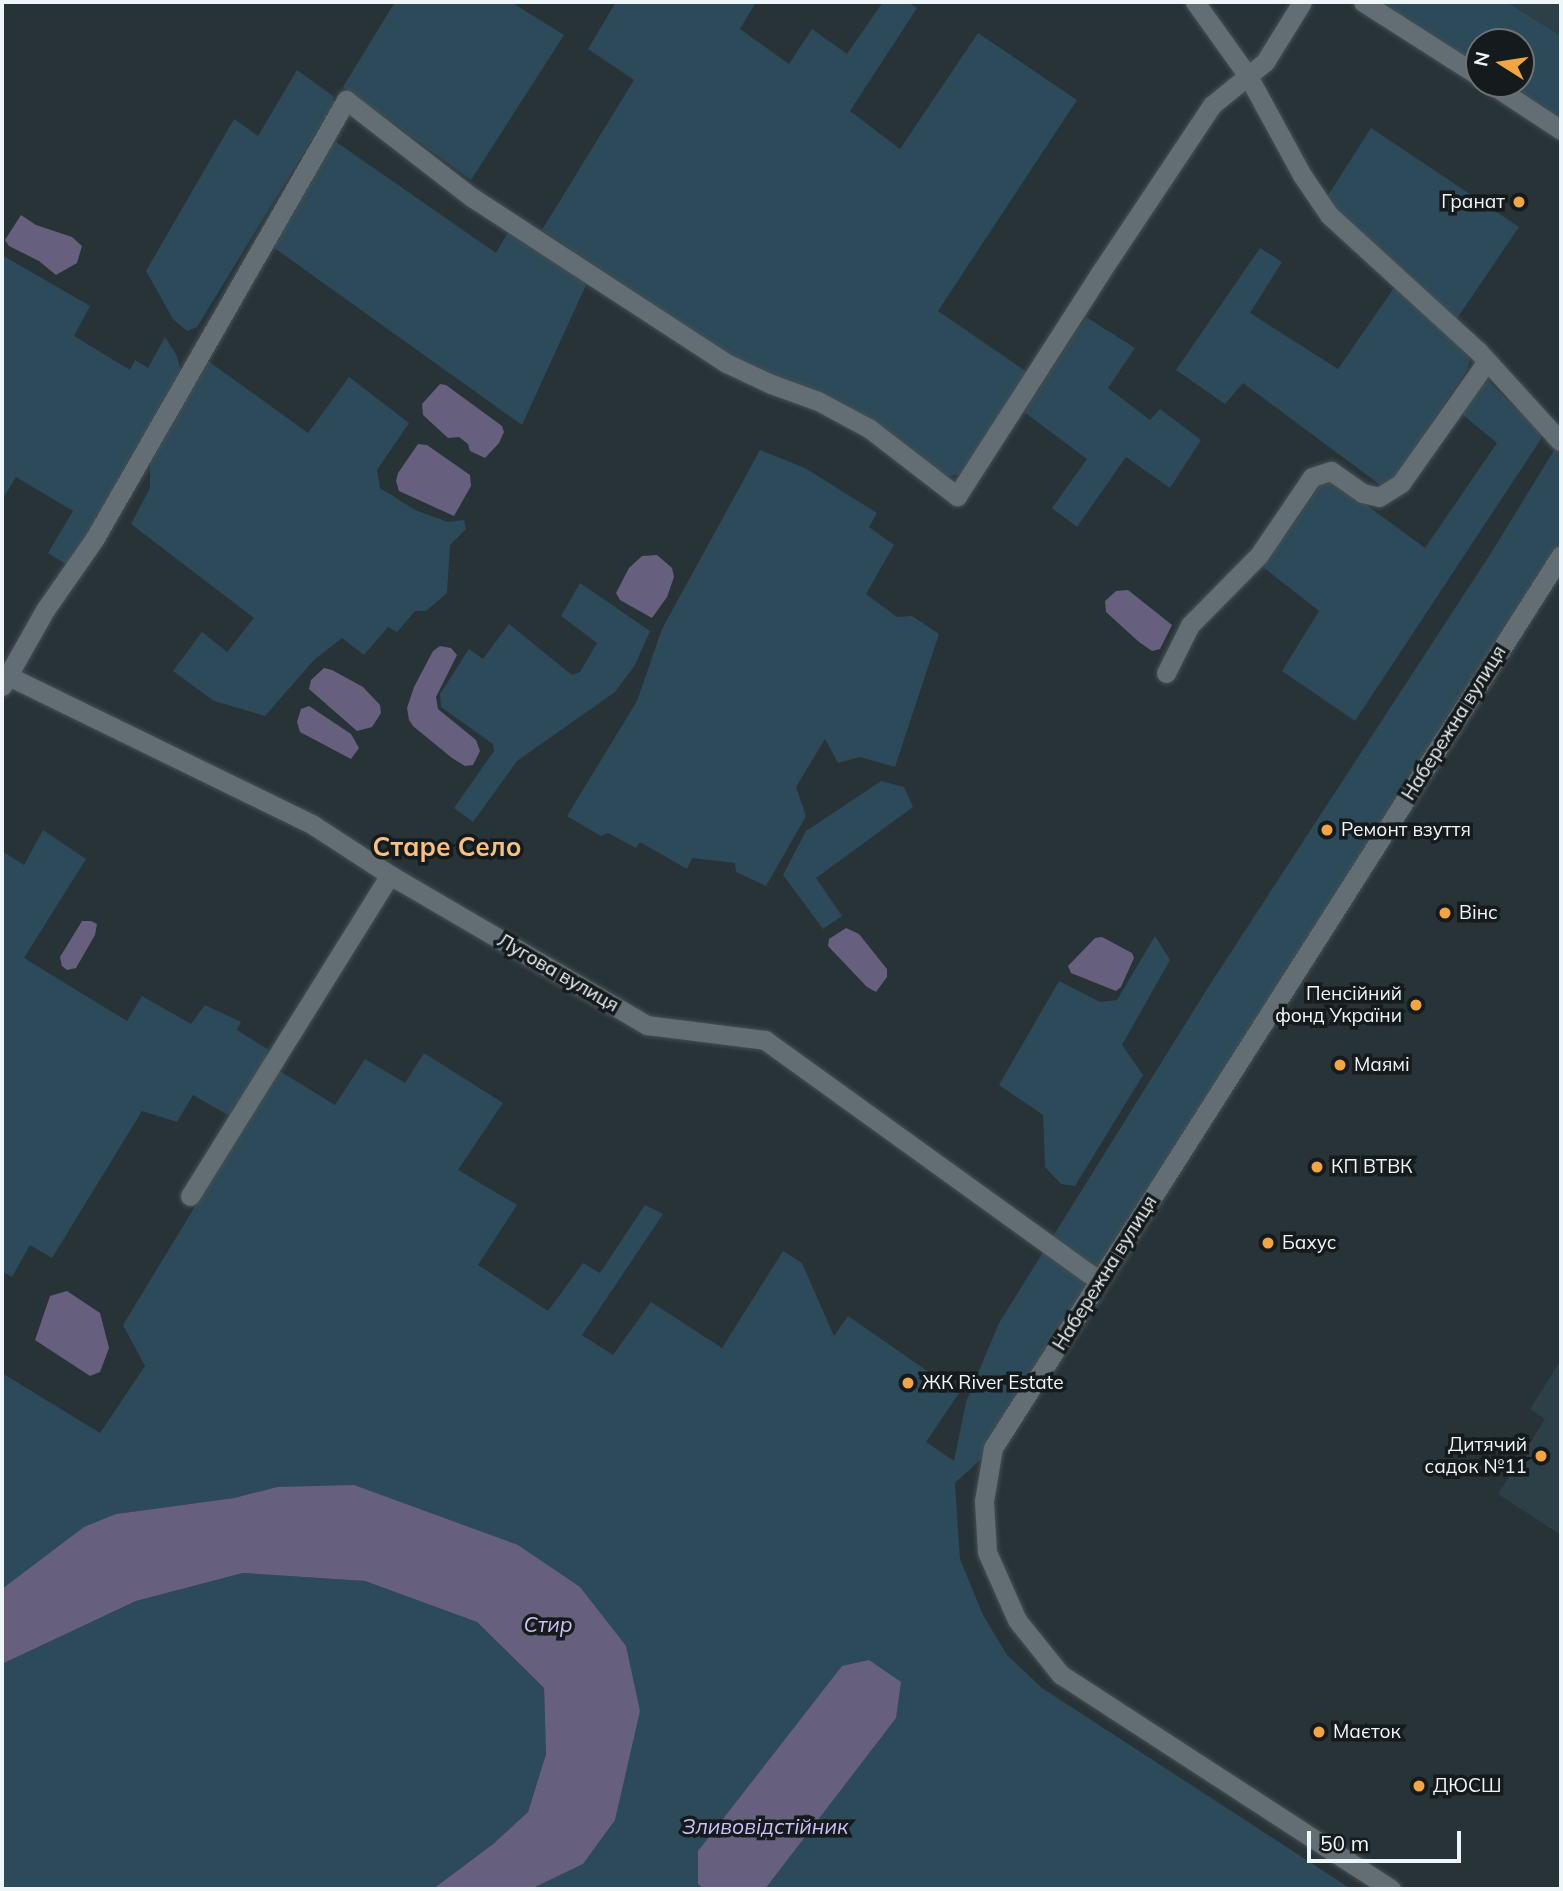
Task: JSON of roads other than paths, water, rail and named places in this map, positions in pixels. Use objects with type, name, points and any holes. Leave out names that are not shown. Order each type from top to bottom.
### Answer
[{"type":"street","points":[[1195,2],[1248,76],[1301,175],[1329,215],[1488,361],[1560,441]]},
{"type":"street","points":[[4,678],[45,610],[95,538],[346,100],[472,198],[715,355],[771,384],[818,401],[870,429],[957,496],[1212,105],[1265,62],[1302,2]]},
{"type":"street","points":[[1363,2],[1465,67]]},
{"type":"street","points":[[1512,98],[1561,130]]},
{"type":"street","points":[[1166,673],[1190,625],[1259,555],[1312,477],[1331,471],[1362,493],[1379,497],[1401,483],[1488,361]]},
{"type":"street","name":"Набережна вулиця","points":[[1391,1889],[1061,1675],[1017,1620],[986,1552],[984,1501],[993,1448],[1561,555]]},
{"type":"street","name":"Лугова вулиця","points":[[4,678],[313,825],[390,875],[648,1025],[765,1040],[1099,1281]]},
{"type":"street","points":[[190,1196],[390,875]]},
{"type":"water","points":[[21,215],[36,225],[72,237],[82,246],[77,263],[56,275],[39,261],[9,246],[5,240]]},
{"type":"water","points":[[440,384],[446,385],[502,426],[504,432],[499,443],[485,458],[470,451],[468,444],[459,437],[448,438],[423,415],[422,404]]},
{"type":"water","points":[[418,444],[427,445],[470,475],[471,486],[454,516],[399,491],[396,481],[398,473]]},
{"type":"water","points":[[657,555],[672,568],[674,577],[667,597],[652,618],[620,600],[616,593],[629,568],[642,556]]},
{"type":"water","points":[[1128,590],[1172,625],[1160,649],[1152,651],[1106,612],[1105,601],[1116,591]]},
{"type":"water","points":[[440,646],[451,648],[457,655],[436,697],[438,709],[476,740],[480,751],[473,765],[465,766],[452,758],[409,720],[407,708],[414,687],[433,651]]},
{"type":"water","points":[[324,668],[363,687],[380,705],[381,713],[372,727],[357,731],[309,689],[311,680]]},
{"type":"water","points":[[309,706],[351,734],[359,748],[351,759],[300,732],[297,722],[301,709]]},
{"type":"water","points":[[82,921],[97,924],[95,935],[76,968],[67,970],[62,966],[60,957]]},
{"type":"water","points":[[846,928],[859,934],[887,969],[887,977],[876,992],[867,987],[828,946],[829,939]]},
{"type":"water","points":[[1102,937],[1132,953],[1134,958],[1121,987],[1116,991],[1071,973],[1068,966],[1095,938]]},
{"type":"water","points":[[67,1291],[100,1313],[109,1348],[100,1372],[90,1376],[35,1340],[50,1296]]},
{"type":"water","name":"Стир","points":[[354,1485],[518,1545],[580,1587],[626,1646],[640,1711],[615,1820],[583,1864],[531,1889],[433,1889],[493,1844],[528,1812],[546,1754],[544,1688],[477,1622],[365,1581],[243,1573],[136,1601],[2,1664],[2,1589],[84,1527],[116,1514],[234,1498],[277,1487]]},
{"type":"water","name":"Зливовідстійник","points":[[869,1660],[901,1682],[896,1718],[765,1889],[704,1889],[698,1884],[698,1851],[842,1666]]},
{"type":"place","name":"Гранат","points":[[1519,202]]},
{"type":"place","name":"Ремонт взуття","points":[[1327,830]]},
{"type":"place","name":"Вінс","points":[[1445,913]]},
{"type":"place","name":"Пенсійний фонд України","points":[[1416,1005]]},
{"type":"place","name":"Маямі","points":[[1340,1065]]},
{"type":"place","name":"КП ВТВК","points":[[1317,1167]]},
{"type":"place","name":"Бахус","points":[[1268,1243]]},
{"type":"place","name":"ЖК River Estate","points":[[908,1383]]},
{"type":"place","name":"Дитячий садок №11","points":[[1541,1456]]},
{"type":"place","name":"Маєток","points":[[1319,1732]]},
{"type":"place","name":"ДЮСШ","points":[[1419,1786]]},
{"type":"district","name":"Старе Село","points":[[447,847]]}]
